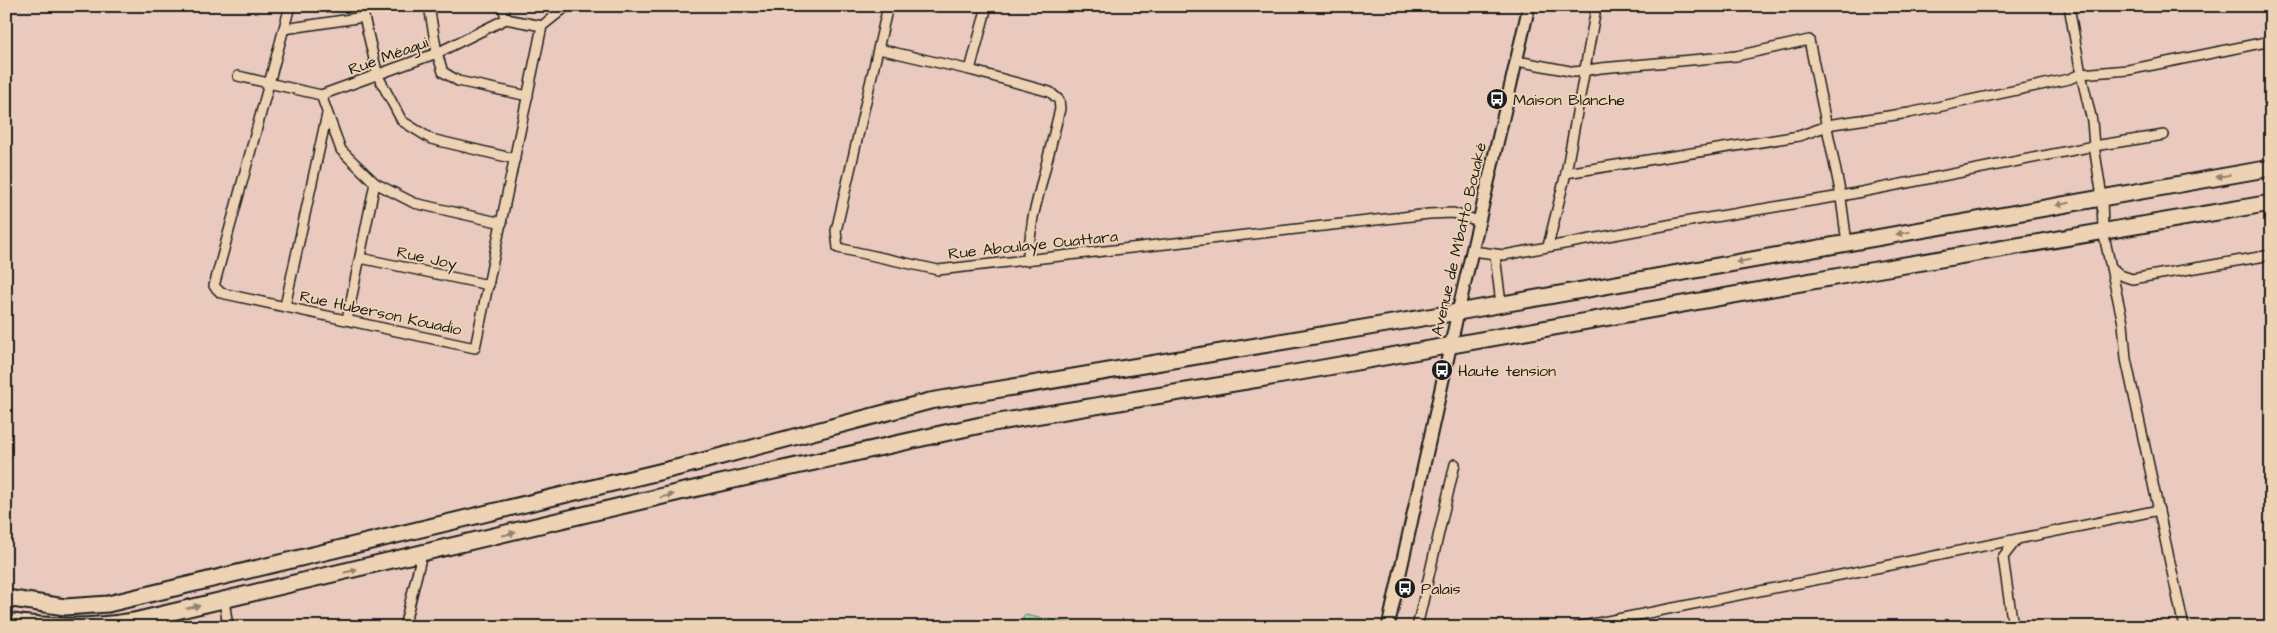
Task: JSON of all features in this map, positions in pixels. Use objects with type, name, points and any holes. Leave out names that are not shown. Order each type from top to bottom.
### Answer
[{"type":"highway","points":[[6,598],[65,607],[108,604],[684,466],[930,401],[1458,312],[2271,168]]},
{"type":"highway","points":[[6,621],[62,627],[103,626],[134,621],[680,492],[981,425],[1450,346],[1852,274],[2271,203]]},
{"type":"street","name":"Rue Huberson Kouadio","points":[[290,6],[214,286],[221,293],[475,348],[542,26]]},
{"type":"street","points":[[364,6],[364,18],[378,76],[402,121],[431,139],[515,159]]},
{"type":"street","points":[[429,6],[437,53],[443,72],[458,81],[528,96]]},
{"type":"street","points":[[503,6],[506,19],[542,26],[567,6]]},
{"type":"street","name":"Rue Aboulaye Ouattara","points":[[888,6],[836,231],[838,248],[938,270],[1429,214],[1453,213],[1479,221]]},
{"type":"street","points":[[970,70],[987,6]]},
{"type":"street","name":"Avenue de M'batto Bouaké","points":[[1388,627],[1450,346],[1529,6]]},
{"type":"street","points":[[2068,6],[2092,120],[2102,197],[2103,232],[2123,323],[2126,359],[2184,627]]},
{"type":"street","points":[[1548,246],[1566,173],[1595,14]]},
{"type":"street","points":[[284,29],[364,18]]},
{"type":"street","name":"Rue Méagui","points":[[321,95],[378,76],[437,53],[506,19]]},
{"type":"street","points":[[1517,61],[1576,72],[1736,56],[1809,40],[1841,196],[1847,243]]},
{"type":"street","points":[[1566,173],[1799,136],[1826,127],[1909,113],[2069,79],[2081,74],[2128,70],[2271,41]]},
{"type":"street","points":[[879,49],[970,70],[1050,92],[1059,100],[1060,109],[1033,216],[1027,260]]},
{"type":"street","points":[[238,76],[321,95],[341,150],[374,183],[414,203],[502,223]]},
{"type":"street","points":[[285,306],[328,113]]},
{"type":"street","points":[[1472,251],[1504,256],[1548,246],[1841,196],[2094,146],[2164,135]]},
{"type":"street","points":[[347,320],[374,183]]},
{"type":"street","points":[[1495,255],[1501,304]]},
{"type":"street","points":[[2112,268],[2120,275],[2132,279],[2271,255]]},
{"type":"street","name":"Rue Joy","points":[[360,258],[489,285]]},
{"type":"street","points":[[1417,627],[1455,464]]},
{"type":"street","points":[[1577,627],[2159,510]]},
{"type":"street","points":[[2014,627],[2003,557],[2017,539]]},
{"type":"street","points":[[404,627],[422,554]]},
{"type":"street","points":[[224,600],[228,627]]},
{"type":"green space","points":[[1024,615],[1078,625],[1078,627],[1021,627]]},
{"type":"place","name":"Maison Blanche","points":[[1497,99]]},
{"type":"place","name":"Haute tension","points":[[1442,370]]},
{"type":"place","name":"Palais","points":[[1405,588]]}]
